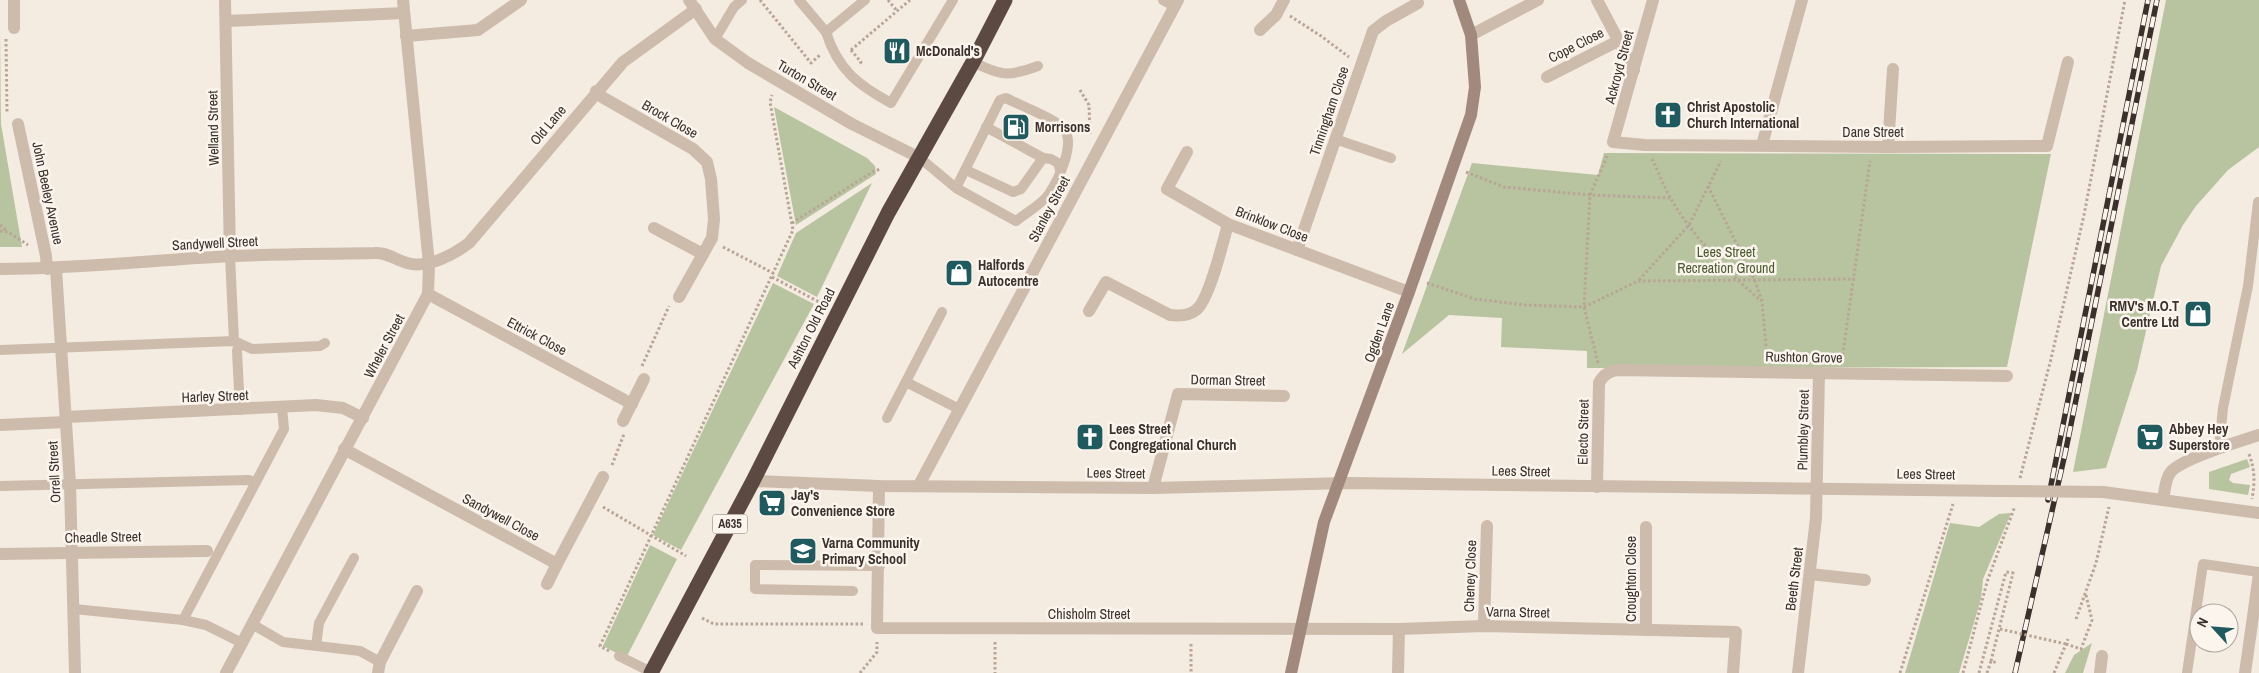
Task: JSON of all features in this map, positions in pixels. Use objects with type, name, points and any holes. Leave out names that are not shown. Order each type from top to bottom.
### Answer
[{"type":"highway","name":"Ashton Old Road","points":[[651,673],[753,481],[843,300],[1005,0]]},
{"type":"street","points":[[14,0],[14,28]]},
{"type":"street","name":"Welland Street","points":[[225,0],[230,256]]},
{"type":"street","name":"Wheler Street","points":[[226,673],[428,294],[429,264],[403,0]]},
{"type":"street","points":[[406,36],[478,30],[521,0]]},
{"type":"street","name":"Ogden Lane","points":[[1291,673],[1324,522],[1454,167],[1470,115],[1474,87],[1471,35],[1459,0]]},
{"type":"street","points":[[1471,35],[1538,0]]},
{"type":"street","points":[[1597,0],[1634,70]]},
{"type":"street","name":"Ackroyd Street","points":[[1613,142],[1653,0]]},
{"type":"street","points":[[1762,146],[1802,0]]},
{"type":"street","name":"Stanley Street","points":[[919,485],[1176,3]]},
{"type":"street","name":"Tinningham Close","points":[[1297,250],[1373,31],[1386,21],[1418,3]]},
{"type":"street","name":"Turton Street","points":[[693,4],[715,39],[748,63],[852,124],[920,158]]},
{"type":"street","name":"Old Lane","points":[[429,264],[455,254],[468,242],[596,91],[623,62],[693,4]]},
{"type":"street","points":[[1260,30],[1281,5]]},
{"type":"street","points":[[226,21],[404,13]]},
{"type":"street","name":"Cope Close","points":[[1547,77],[1618,40]]},
{"type":"street","name":"Dane Street","points":[[1613,142],[1645,145],[1729,146],[2047,146],[2068,62]]},
{"type":"street","points":[[1888,147],[1892,69]]},
{"type":"street","name":"Brock Close","points":[[596,91],[602,97],[693,149],[707,162],[711,179],[714,219],[710,240],[680,297]]},
{"type":"street","name":"John Beeley Avenue","points":[[18,124],[46,256],[51,269]]},
{"type":"street","name":"Brinklow Close","points":[[1187,152],[1167,189],[1228,224],[1409,292]]},
{"type":"street","points":[[1089,311],[1106,282],[1170,316],[1181,316],[1194,312],[1202,304],[1208,289],[1228,224]]},
{"type":"street","points":[[654,228],[703,254]]},
{"type":"street","name":"Sandywell Street","points":[[0,269],[51,269],[230,256],[380,253],[409,264],[429,264]]},
{"type":"street","name":"Orrell Street","points":[[51,269],[61,347],[70,484],[75,673]]},
{"type":"street","name":"Ettrick Close","points":[[428,294],[632,404]]},
{"type":"street","name":"Rushton Grove","points":[[1602,377],[1608,372],[1616,370],[2007,376]]},
{"type":"street","name":"Plumbley Street","points":[[1817,487],[1819,373]]},
{"type":"street","name":"Electo Street","points":[[1597,487],[1598,389],[1602,377]]},
{"type":"street","points":[[623,421],[644,379]]},
{"type":"street","name":"Dorman Street","points":[[1153,488],[1178,394],[1284,396]]},
{"type":"street","name":"Harley Street","points":[[0,425],[66,419],[316,405],[343,408],[363,418]]},
{"type":"street","points":[[2163,499],[2170,472],[2178,466],[2219,448],[2259,435]]},
{"type":"street","name":"Sandywell Close","points":[[344,449],[557,564]]},
{"type":"street","points":[[547,584],[603,478]]},
{"type":"street","name":"Lees Street","points":[[753,481],[879,486],[1153,488],[1339,483],[1597,487],[1817,487],[2103,492],[2255,513]]},
{"type":"street","points":[[878,628],[880,566],[879,486]]},
{"type":"street","name":"Beeth Street","points":[[1798,673],[1810,574],[1817,487]]},
{"type":"street","name":"Cheney Close","points":[[1484,626],[1487,526]]},
{"type":"street","name":"Croughton Close","points":[[1646,527],[1646,630]]},
{"type":"street","name":"Cheadle Street","points":[[0,554],[212,553]]},
{"type":"street","points":[[2245,673],[2259,573]]},
{"type":"street","points":[[1810,574],[1865,580]]},
{"type":"street","points":[[379,668],[418,591]]},
{"type":"street","name":"Varna Street","points":[[1300,629],[1399,629],[1484,626],[1736,632],[1733,673]]},
{"type":"street","name":"Chisholm Street","points":[[878,628],[1300,629]]},
{"type":"street","points":[[1398,673],[1399,629]]},
{"type":"street","points":[[2100,673],[2102,656]]},
{"type":"lane","points":[[715,39],[734,7],[742,0]]},
{"type":"lane","points":[[799,0],[826,32],[831,47],[857,83],[891,103],[953,0]]},
{"type":"lane","points":[[826,32],[865,0]]},
{"type":"lane","points":[[1163,0],[1176,3]]},
{"type":"lane","points":[[973,62],[995,72],[1010,74],[1038,66]]},
{"type":"lane","points":[[920,158],[956,188],[1016,221],[1048,195],[1067,155],[1070,142],[1064,129],[1055,122],[1006,98],[1000,100],[956,188]]},
{"type":"lane","points":[[986,127],[1043,158],[1058,163],[1060,170]]},
{"type":"lane","points":[[1335,139],[1392,158]]},
{"type":"lane","points":[[966,170],[1013,192],[1021,189],[1043,158]]},
{"type":"lane","points":[[2219,448],[2222,408],[2248,286],[2258,202]]},
{"type":"lane","points":[[230,256],[240,410]]},
{"type":"lane","points":[[887,418],[942,312]]},
{"type":"lane","points":[[0,350],[236,342],[252,349],[320,346],[325,343]]},
{"type":"lane","points":[[906,382],[960,409]]},
{"type":"lane","points":[[183,620],[212,553],[255,483],[284,429],[282,408]]},
{"type":"lane","points":[[0,486],[249,480],[255,483]]},
{"type":"lane","points":[[316,646],[319,623],[354,558]]},
{"type":"lane","points":[[2187,673],[2204,564],[2259,573]]},
{"type":"lane","points":[[853,591],[755,588],[755,565],[880,566]]},
{"type":"lane","points":[[74,609],[183,620],[206,625],[242,643]]},
{"type":"lane","points":[[252,624],[283,642],[360,651],[379,668]]},
{"type":"lane","points":[[619,656],[651,673]]},
{"type":"path","points":[[760,0],[811,62],[825,51]]},
{"type":"path","points":[[888,0],[897,11]]},
{"type":"path","points":[[851,50],[910,0]]},
{"type":"path","points":[[2020,481],[2051,359],[2084,215],[2125,0]]},
{"type":"path","points":[[1281,5],[1360,66]]},
{"type":"path","points":[[14,28],[6,34],[7,114],[18,124]]},
{"type":"path","points":[[619,656],[600,646],[793,230],[770,102],[777,80]]},
{"type":"path","points":[[1080,90],[1088,105],[1088,133],[1103,141]]},
{"type":"path","points":[[1602,377],[1584,307],[1590,195],[1613,142]]},
{"type":"path","points":[[1645,145],[1670,198],[1689,225],[1738,280],[1762,302]]},
{"type":"path","points":[[1414,278],[1475,299],[1584,307],[1638,281],[1689,225],[1729,146]]},
{"type":"path","points":[[1840,373],[1872,147]]},
{"type":"path","points":[[1454,167],[1504,187],[1590,195],[1670,198]]},
{"type":"path","points":[[792,223],[874,171],[881,169]]},
{"type":"path","points":[[1708,186],[1755,281],[1762,302],[1768,372]]},
{"type":"path","points":[[0,225],[46,256]]},
{"type":"path","points":[[0,231],[8,232]]},
{"type":"path","points":[[710,240],[818,302]]},
{"type":"path","points":[[1638,281],[1854,279]]},
{"type":"path","points":[[644,379],[641,368],[667,308],[680,297]]},
{"type":"path","points":[[603,478],[610,468],[624,438],[623,421]]},
{"type":"path","points":[[2243,440],[2254,469],[2255,513]]},
{"type":"path","points":[[1900,673],[1957,490]]},
{"type":"path","points":[[1963,673],[1987,582],[2016,498]]},
{"type":"path","points":[[591,500],[686,556]]},
{"type":"path","points":[[2076,619],[2096,563],[2109,508]]},
{"type":"path","points":[[1979,673],[2006,572],[2013,573],[2000,629],[1987,673]]},
{"type":"path","points":[[2000,629],[2081,649],[2092,620],[2086,594]]},
{"type":"path","points":[[702,618],[714,624],[860,624],[878,628],[877,652],[860,673]]},
{"type":"path","points":[[995,629],[995,673]]},
{"type":"path","points":[[1190,629],[1191,673]]},
{"type":"path","points":[[2054,673],[2068,639]]},
{"type":"path","points":[[1991,661],[1998,663]]},
{"type":"green space","points":[[2166,0],[2259,0],[2259,147],[2228,170],[2196,206],[2183,225],[2161,266],[2137,370],[2106,468],[2073,472]]},
{"type":"green space","points":[[0,33],[1,124],[22,247],[0,247]]},
{"type":"green space","points":[[774,107],[867,158],[875,166],[876,174],[796,225]]},
{"type":"green space","name":"Lees Street Recreation Ground","points":[[1604,153],[2051,154],[2007,367],[1587,368],[1587,351],[1501,347],[1502,318],[1449,315],[1402,354],[1472,163],[1598,175]]},
{"type":"green space","points":[[872,183],[817,297],[777,276],[796,233]]},
{"type":"green space","points":[[773,283],[814,304],[681,550],[653,535]]},
{"type":"green space","points":[[2247,459],[2250,467],[2231,474],[2229,480],[2233,483],[2250,485],[2248,495],[2209,489],[2209,472]]},
{"type":"green space","points":[[2011,513],[1983,579],[1981,599],[1959,673],[1905,673],[1950,523],[1979,527],[1999,514]]},
{"type":"green space","points":[[650,545],[677,559],[626,658],[603,646]]},
{"type":"green space","points":[[2092,643],[2083,673],[2065,673],[2074,655]]},
{"type":"railway","points":[[2048,500],[2148,0]]},
{"type":"railway","points":[[2015,673],[2065,454],[2157,0]]},
{"type":"place","name":"McDonald's","points":[[897,51]]},
{"type":"place","name":"Christ Apostolic Church International","points":[[1668,115]]},
{"type":"place","name":"Morrisons","points":[[1016,127]]},
{"type":"place","name":"Halfords Autocentre","points":[[959,273]]},
{"type":"place","name":"RMV's M.O.T Centre Ltd","points":[[2198,314]]},
{"type":"place","name":"Lees Street Congregational Church","points":[[1090,437]]},
{"type":"place","name":"Abbey Hey Superstore","points":[[2150,437]]},
{"type":"place","name":"Jay's Convenience Store","points":[[772,503]]},
{"type":"place","name":"Varna Community Primary School","points":[[803,551]]}]
